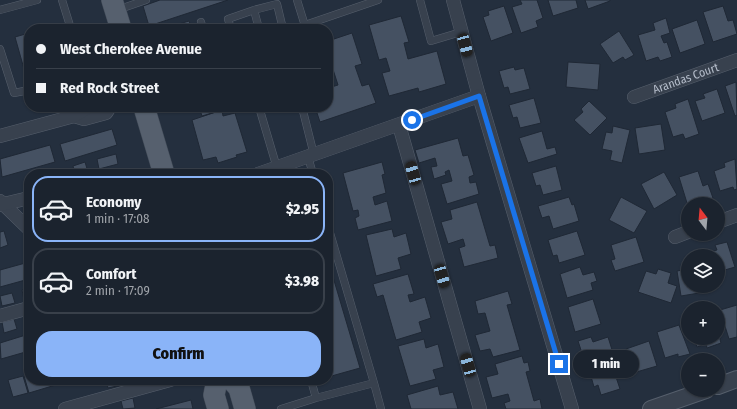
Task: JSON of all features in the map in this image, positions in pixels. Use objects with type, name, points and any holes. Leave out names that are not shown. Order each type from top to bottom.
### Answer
[{"type":"main road","points":[[151,112],[163,169]]},
{"type":"main road","points":[[216,385],[214,395],[218,409]]},
{"type":"main road","points":[[236,385],[239,388],[245,409]]},
{"type":"street","points":[[455,0],[461,32],[479,96],[572,409]]},
{"type":"street","name":"Arandas Court","points":[[634,97],[737,60]]},
{"type":"street","points":[[273,169],[479,96]]},
{"type":"street","points":[[0,136],[74,116],[80,112]]},
{"type":"street","points":[[74,116],[84,119],[107,112]]},
{"type":"street","points":[[399,125],[480,409]]},
{"type":"street","points":[[1,204],[24,199]]},
{"type":"street","points":[[1,204],[24,225]]},
{"type":"street","points":[[725,219],[737,215]]},
{"type":"street","points":[[674,237],[681,234]]},
{"type":"street","points":[[0,316],[24,309]]},
{"type":"street","points":[[725,383],[737,379]]},
{"type":"street","points":[[65,409],[95,405],[155,385]]},
{"type":"street","points":[[651,409],[686,397]]},
{"type":"lane","points":[[0,10],[37,0]]},
{"type":"lane","points":[[62,0],[69,24]]},
{"type":"lane","points":[[116,13],[146,0]]},
{"type":"lane","points":[[297,0],[304,24]]},
{"type":"lane","points":[[313,24],[378,0]]},
{"type":"lane","points":[[420,0],[431,41],[461,32]]},
{"type":"lane","points":[[230,24],[228,19],[277,4],[282,24]]},
{"type":"lane","points":[[254,10],[258,24]]},
{"type":"lane","points":[[0,49],[14,93],[24,91]]},
{"type":"lane","points":[[260,112],[276,168]]},
{"type":"lane","points":[[303,112],[312,169]]},
{"type":"lane","points":[[333,243],[381,408],[373,409]]},
{"type":"lane","points":[[281,409],[374,383]]},
{"type":"lane","points":[[312,385],[316,398]]},
{"type":"building","points":[[160,0],[228,0],[155,24],[148,24],[143,6]]},
{"type":"building","points":[[520,0],[537,0],[543,18],[536,21],[538,27],[521,33],[512,7],[522,4]]},
{"type":"building","points":[[548,0],[576,0],[578,8],[553,16]]},
{"type":"building","points":[[585,0],[610,0],[610,1],[588,9]]},
{"type":"building","points":[[504,6],[513,33],[491,41],[483,17],[489,15],[488,11]]},
{"type":"building","points":[[723,6],[728,21],[733,20],[737,34],[713,42],[703,12]]},
{"type":"building","points":[[401,16],[409,42],[404,43],[408,59],[437,51],[446,84],[419,92],[418,88],[389,96],[382,73],[390,71],[386,58],[379,60],[369,25]]},
{"type":"building","points":[[666,18],[670,33],[661,36],[664,43],[667,42],[672,57],[660,61],[658,57],[646,61],[638,35],[655,30],[653,23]]},
{"type":"building","points":[[697,20],[705,44],[680,53],[672,29]]},
{"type":"building","points":[[189,21],[190,24],[179,24]]},
{"type":"building","points":[[619,31],[634,55],[625,60],[623,57],[613,63],[600,44]]},
{"type":"building","points":[[352,33],[362,64],[355,66],[362,86],[369,84],[376,103],[320,122],[317,112],[333,112],[333,86],[338,85],[333,70],[333,39]]},
{"type":"building","points":[[24,34],[24,69],[15,37]]},
{"type":"building","points":[[568,62],[600,64],[598,90],[566,87]]},
{"type":"building","points":[[514,67],[515,70],[524,68],[530,89],[510,94],[508,87],[504,88],[499,71]]},
{"type":"building","points":[[736,82],[737,115],[735,116],[725,86]]},
{"type":"building","points":[[717,89],[725,113],[702,121],[695,101],[705,98],[703,94]]},
{"type":"building","points":[[534,98],[541,123],[520,128],[517,117],[513,118],[509,105]]},
{"type":"building","points":[[688,99],[699,134],[685,139],[683,134],[673,137],[665,112],[676,108],[675,104]]},
{"type":"building","points":[[589,101],[607,118],[590,135],[574,120],[583,112],[581,109]]},
{"type":"building","points":[[201,112],[215,112],[202,116]]},
{"type":"building","points":[[216,112],[222,112],[223,116],[235,113],[247,152],[218,163],[216,157],[203,160],[192,120]]},
{"type":"building","points":[[661,124],[665,150],[639,154],[635,128]]},
{"type":"building","points":[[613,126],[630,130],[622,163],[610,160],[612,151],[602,149],[606,132],[612,133]]},
{"type":"building","points":[[112,129],[117,145],[65,161],[60,144]]},
{"type":"building","points":[[542,131],[547,149],[555,147],[557,154],[528,163],[519,138]]},
{"type":"building","points":[[458,138],[463,156],[468,155],[474,175],[469,177],[470,183],[476,182],[479,194],[447,204],[441,184],[452,181],[449,170],[445,172],[446,175],[434,179],[431,167],[437,166],[435,158],[419,163],[415,150]]},
{"type":"building","points":[[50,145],[55,162],[30,169],[24,169],[24,171],[2,177],[0,159]]},
{"type":"building","points":[[116,154],[118,164],[99,169],[97,159]]},
{"type":"building","points":[[735,159],[737,189],[734,190],[733,187],[720,191],[714,171],[725,167],[724,163]]},
{"type":"building","points":[[85,162],[87,169],[74,169],[73,166]]},
{"type":"building","points":[[382,162],[385,174],[382,175],[386,193],[373,197],[375,205],[387,201],[392,221],[358,230],[355,218],[359,216],[358,210],[353,211],[343,173]]},
{"type":"building","points":[[556,166],[562,190],[543,195],[540,185],[536,186],[532,173]]},
{"type":"building","points":[[698,171],[703,186],[708,184],[713,197],[685,197],[679,177]]},
{"type":"building","points":[[664,172],[677,195],[654,209],[641,184]]},
{"type":"building","points":[[569,197],[572,205],[574,204],[579,221],[553,229],[549,216],[542,218],[538,206]]},
{"type":"building","points":[[621,197],[647,211],[634,233],[609,220]]},
{"type":"building","points":[[477,202],[490,246],[495,245],[498,258],[464,267],[459,248],[465,246],[463,239],[448,244],[441,222],[452,219],[450,210]]},
{"type":"building","points":[[392,229],[394,237],[406,233],[411,254],[398,258],[401,269],[376,276],[366,235]]},
{"type":"building","points":[[4,231],[8,245],[0,248],[0,232]]},
{"type":"building","points":[[577,231],[585,255],[559,263],[557,255],[553,256],[548,240]]},
{"type":"building","points":[[636,237],[644,262],[615,271],[611,260],[615,259],[611,245]]},
{"type":"building","points":[[727,242],[735,267],[725,270],[725,249],[717,249],[715,245]]},
{"type":"building","points":[[24,263],[24,280],[0,287],[0,270]]},
{"type":"building","points":[[580,267],[583,275],[594,272],[597,281],[591,283],[593,290],[567,298],[560,274]]},
{"type":"building","points":[[658,269],[671,273],[668,283],[677,286],[671,303],[638,292],[646,271],[656,274]]},
{"type":"building","points":[[681,270],[681,293],[699,293],[681,296],[677,271]]},
{"type":"building","points":[[408,274],[414,294],[408,295],[410,302],[425,297],[431,318],[419,322],[422,332],[396,340],[383,295],[377,297],[373,284]]},
{"type":"building","points":[[333,277],[360,368],[333,376]]},
{"type":"building","points":[[24,289],[24,300],[22,290]]},
{"type":"building","points":[[508,291],[512,304],[507,305],[520,350],[493,357],[490,349],[480,351],[475,335],[490,331],[485,313],[478,314],[475,301]]},
{"type":"building","points":[[12,293],[15,303],[2,306],[0,296]]},
{"type":"building","points":[[593,299],[601,324],[575,332],[568,307]]},
{"type":"building","points":[[737,305],[737,337],[729,339],[725,326],[725,309]]},
{"type":"building","points":[[14,319],[17,329],[4,333],[2,322]]},
{"type":"building","points":[[679,325],[681,330],[681,345],[687,345],[690,353],[681,353],[681,356],[678,357],[678,354],[665,358],[657,332]]},
{"type":"building","points":[[24,336],[24,352],[1,359],[0,343]]},
{"type":"building","points":[[591,337],[593,342],[608,337],[614,356],[589,364],[585,352],[582,353],[578,341]]},
{"type":"building","points":[[424,339],[426,348],[438,344],[444,367],[433,370],[436,379],[410,386],[398,346]]},
{"type":"building","points":[[649,341],[657,366],[633,373],[626,349]]},
{"type":"building","points":[[706,345],[715,345],[707,348]]},
{"type":"building","points":[[522,356],[524,363],[528,362],[530,371],[526,372],[534,401],[540,399],[542,409],[506,409],[504,403],[510,401],[508,394],[492,398],[486,377],[498,374],[495,364]]},
{"type":"building","points":[[614,366],[616,370],[620,369],[622,375],[616,377],[620,389],[601,395],[598,385],[594,387],[590,373]]},
{"type":"building","points":[[23,376],[24,385],[26,385],[28,393],[13,397],[8,380]]},
{"type":"building","points":[[27,385],[55,385],[29,393]]},
{"type":"building","points":[[107,385],[122,385],[108,388]]},
{"type":"building","points":[[438,386],[440,395],[453,392],[458,409],[411,409],[407,395]]},
{"type":"building","points":[[133,398],[135,408],[123,409],[121,401]]},
{"type":"building","points":[[191,400],[193,409],[156,409]]},
{"type":"route","points":[[412,120],[479,96],[559,364]]}]
